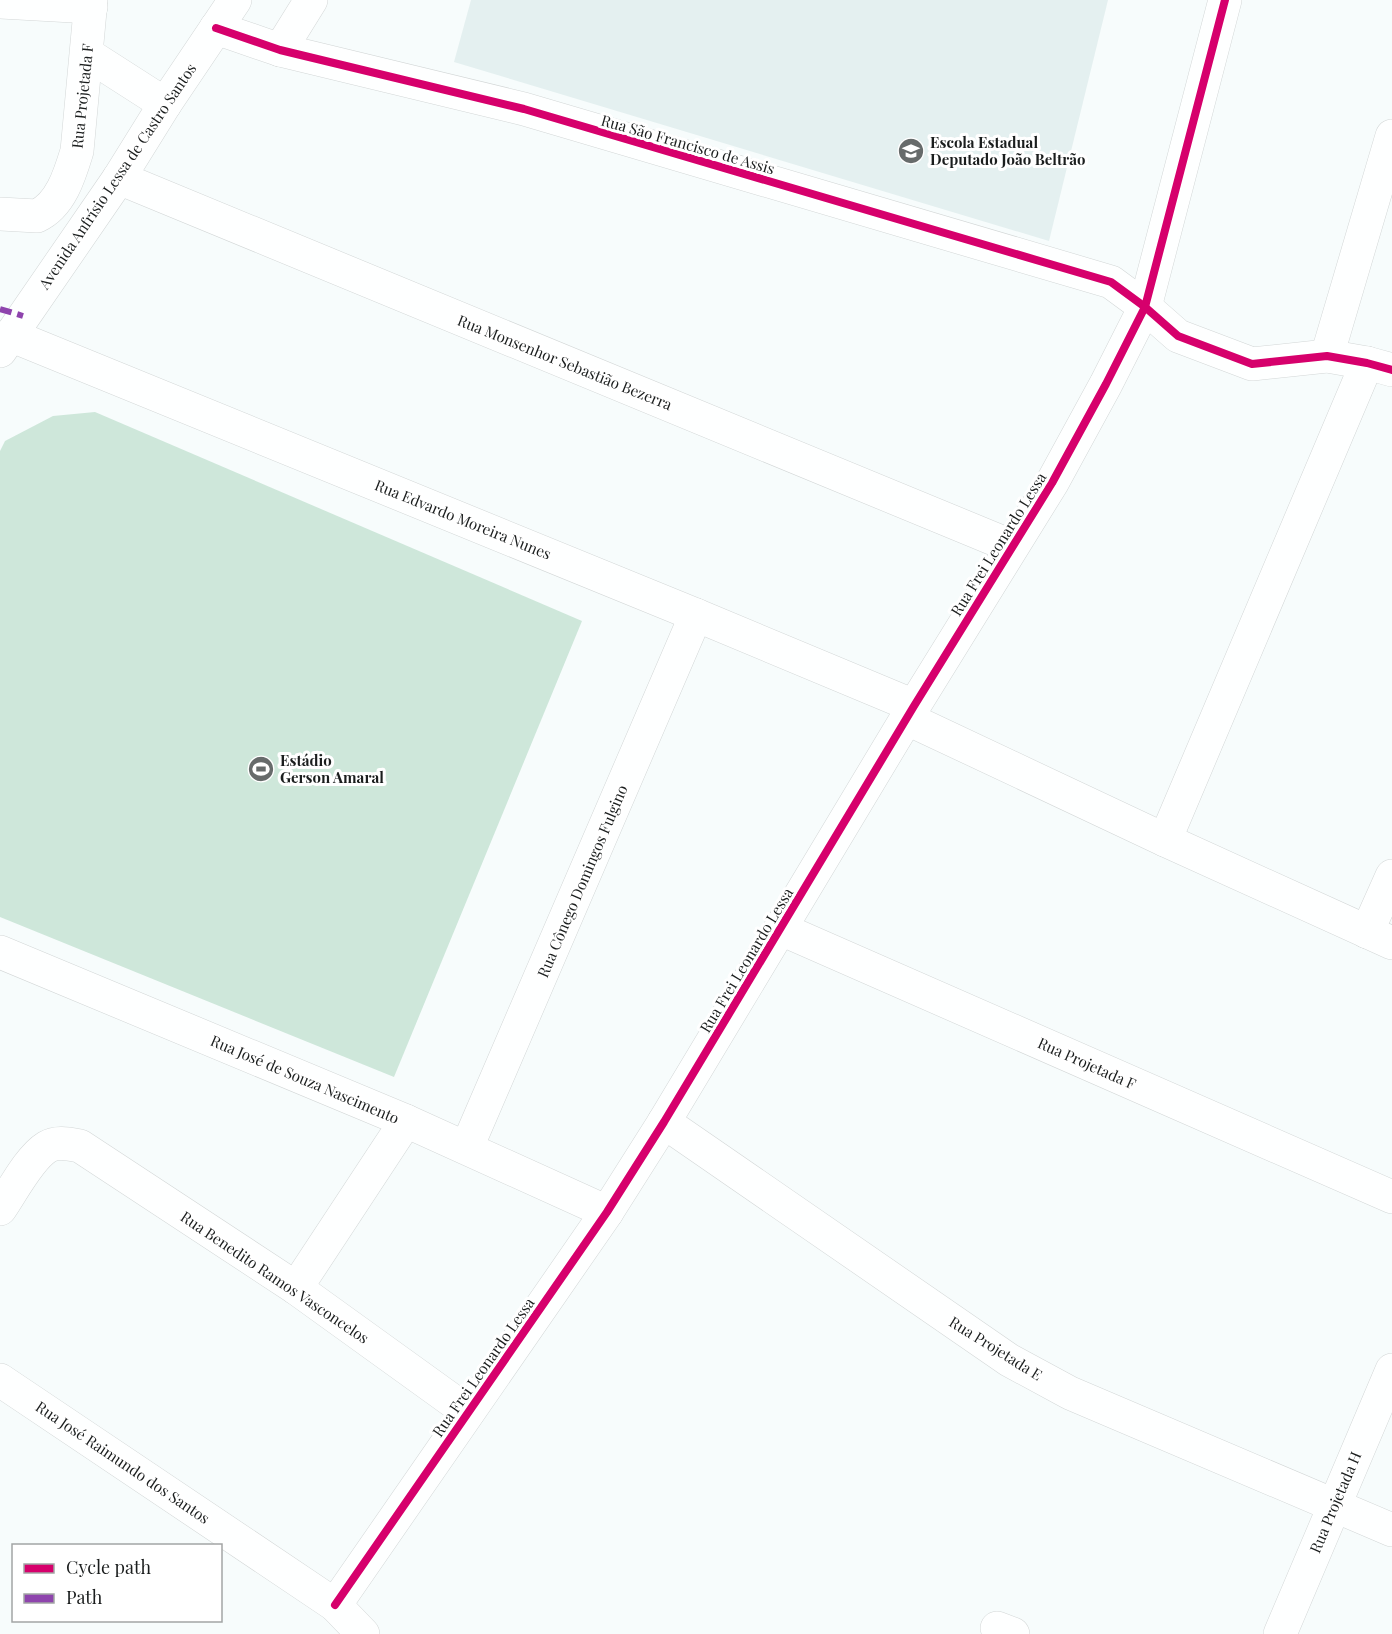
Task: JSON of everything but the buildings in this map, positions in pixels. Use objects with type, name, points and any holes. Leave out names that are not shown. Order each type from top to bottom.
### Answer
[{"type":"street","name":"Avenida Anfrísio Lessa de Castro Santos","points":[[5,343],[119,178],[165,104],[235,0]]},
{"type":"street","points":[[280,50],[311,0]]},
{"type":"street","name":"Rua Frei Leonardo Lessa","points":[[335,1605],[607,1212],[664,1122],[1011,546],[1057,474],[1145,307],[1225,0]]},
{"type":"street","points":[[0,2],[91,4]]},
{"type":"street","name":"Rua Projetada F","points":[[0,214],[37,216],[56,201],[74,162],[77,151],[91,4]]},
{"type":"street","name":"Rua São Francisco de Assis","points":[[216,28],[280,50],[524,109],[1111,282],[1145,307],[1178,336],[1252,364],[1327,356],[1380,366]]},
{"type":"street","points":[[87,54],[165,104]]},
{"type":"street","points":[[1327,356],[1392,136]]},
{"type":"street","name":"Rua Monsenhor Sebastião Bezerra","points":[[119,178],[1011,546]]},
{"type":"street","name":"Rua Edvardo Moreira Nunes","points":[[5,343],[696,615],[911,712],[1165,840],[1380,938]]},
{"type":"street","points":[[1165,840],[1380,366]]},
{"type":"street","name":"Rua Cônego Domingos Fulgino","points":[[467,1147],[696,615]]},
{"type":"street","points":[[1380,938],[1392,876]]},
{"type":"street","name":"Rua Projetada F","points":[[781,929],[1392,1197]]},
{"type":"street","name":"Rua José de Souza Nascimento","points":[[0,952],[467,1147],[607,1212]]},
{"type":"street","points":[[296,1288],[406,1121]]},
{"type":"street","name":"Rua Projetada E","points":[[664,1122],[1009,1360],[1070,1393],[1392,1530]]},
{"type":"street","name":"Rua Benedito Ramos Vasconcelos","points":[[0,1209],[34,1159],[47,1146],[62,1143],[80,1146],[296,1288],[468,1412]]},
{"type":"street","name":"Rua Projetada H","points":[[1280,1634],[1392,1370]]},
{"type":"street","name":"Rua José Raimundo dos Santos","points":[[0,1380],[335,1605],[363,1634]]},
{"type":"shaded area","name":"Escola Estadual Deputado João Beltrão","points":[[471,0],[1108,0],[1049,241],[454,62]]},
{"type":"green space","name":"Estádio Gerson Amaral","points":[[95,412],[582,621],[394,1077],[0,917],[0,451],[5,441],[53,416]]},
{"type":"marked path","points":[[0,309],[23,316]]},
{"type":"cycle path","points":[[335,1605],[607,1212],[1052,483],[1145,307],[1225,0]]},
{"type":"cycle path","points":[[216,28],[280,50],[524,109],[1111,282],[1145,307],[1178,336],[1252,364],[1327,356],[1392,370]]},
{"type":"place","name":"Escola Estadual Deputado João Beltrão","points":[[911,151]]},
{"type":"place","name":"Estádio Gerson Amaral","points":[[261,769]]}]
